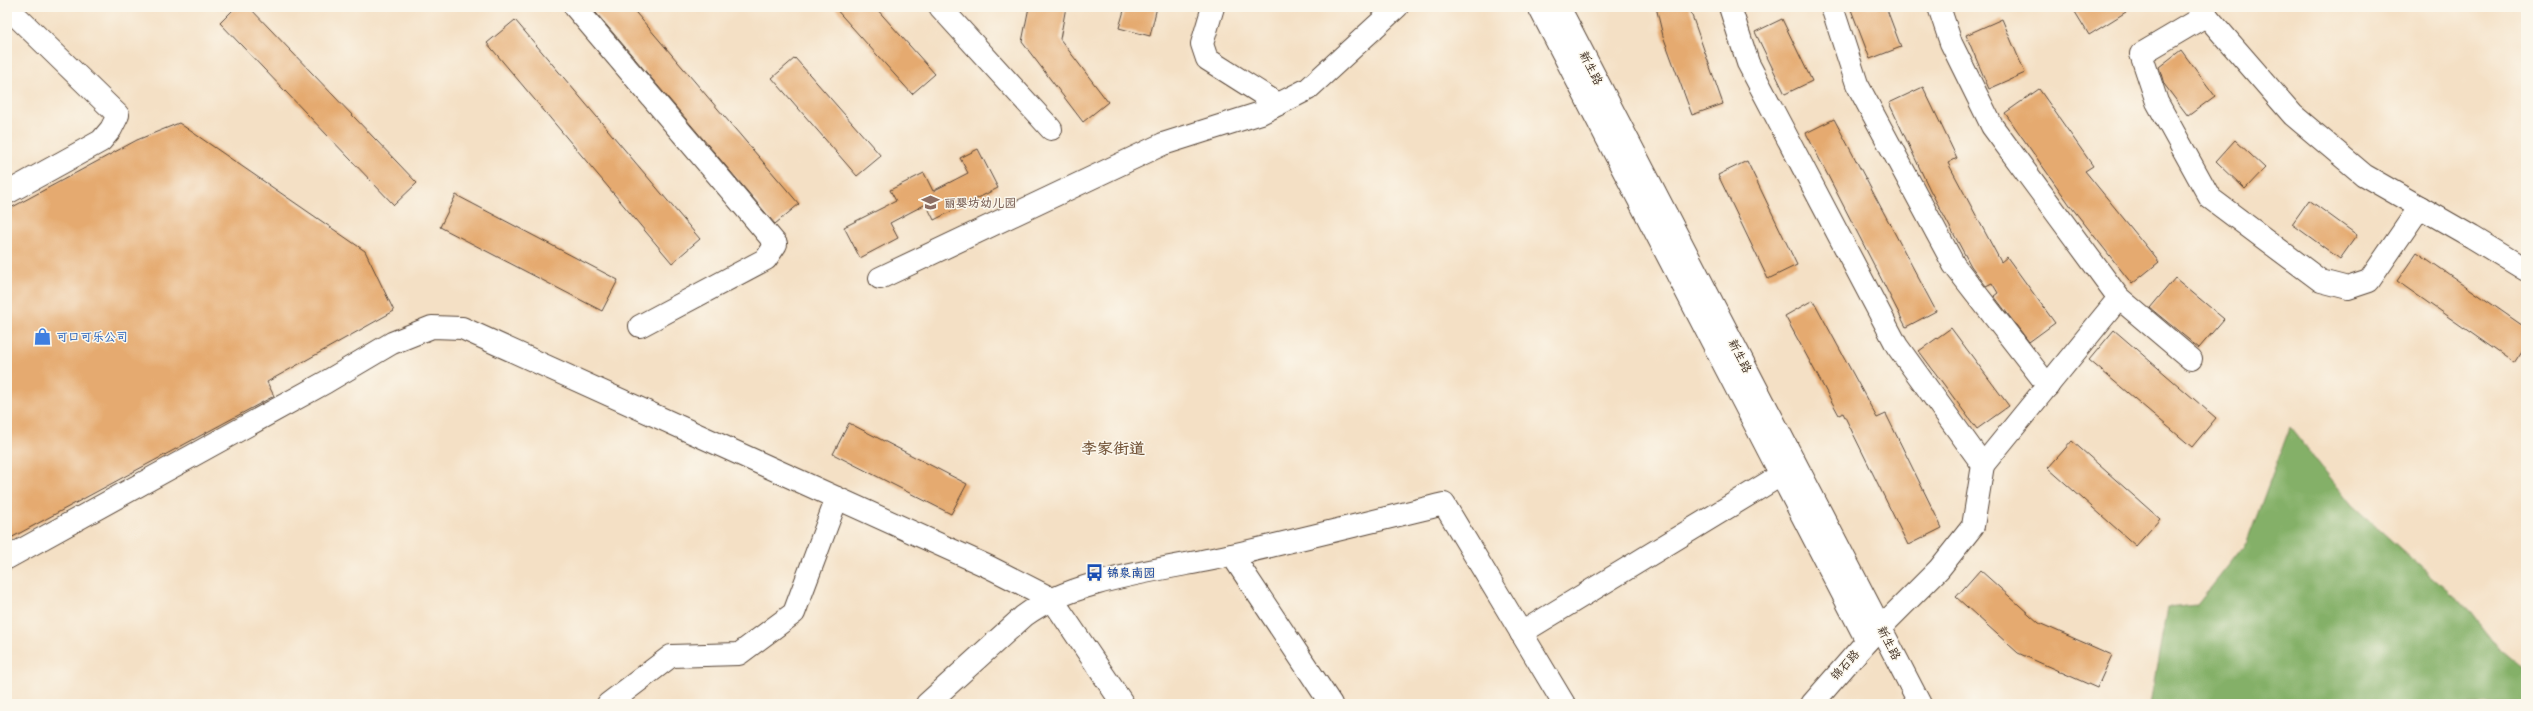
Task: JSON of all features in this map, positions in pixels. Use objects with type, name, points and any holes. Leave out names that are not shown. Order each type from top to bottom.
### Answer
[{"type":"street","points":[[7,7],[118,115],[112,129],[101,141],[7,193]]},
{"type":"street","points":[[575,7],[776,244],[766,259],[640,326]]},
{"type":"street","points":[[940,7],[1051,129]]},
{"type":"street","points":[[1213,7],[1202,44],[1207,59],[1278,104]]},
{"type":"street","points":[[880,278],[1163,144],[1261,113],[1308,89],[1397,7]]},
{"type":"street","name":"新生路","points":[[1539,7],[1781,475],[1873,634],[1920,704]]},
{"type":"street","name":"新生路","points":[[1559,7],[1873,634]]},
{"type":"street","points":[[1730,7],[1748,63],[1897,346],[1983,465],[2119,298]]},
{"type":"street","points":[[1832,7],[1857,84],[1954,265],[2048,386]]},
{"type":"street","points":[[1939,7],[1951,43],[1992,126],[2119,298],[2191,359]]},
{"type":"street","points":[[2420,207],[2369,280],[2348,288],[2322,282],[2210,198],[2157,102],[2141,54],[2203,11],[2293,115],[2364,175],[2420,207],[2526,270]]},
{"type":"street","points":[[7,558],[326,382],[392,343],[432,327],[462,328],[837,498],[989,568],[1052,599],[1122,704]]},
{"type":"street","name":"锦石路","points":[[1812,704],[1873,634],[1939,569],[1973,526],[1983,465]]},
{"type":"street","points":[[1521,633],[1781,475]]},
{"type":"street","points":[[608,704],[671,656],[739,654],[794,613],[837,498]]},
{"type":"street","points":[[927,704],[1024,616],[1038,605],[1052,599],[1100,583],[1232,555],[1444,504],[1564,704]]},
{"type":"street","points":[[1232,555],[1330,704]]},
{"type":"green space","points":[[2290,427],[2352,505],[2471,612],[2497,646],[2526,670],[2526,704],[2150,704],[2167,608],[2197,605],[2247,542]]},
{"type":"building","points":[[236,7],[249,7],[417,183],[394,205],[220,23]]},
{"type":"building","points":[[591,7],[631,7],[799,204],[775,224]]},
{"type":"building","points":[[834,7],[875,7],[935,74],[912,94]]},
{"type":"building","points":[[1029,7],[1066,7],[1060,39],[1108,102],[1083,122],[1022,42]]},
{"type":"building","points":[[1125,7],[1157,7],[1150,36],[1119,28]]},
{"type":"building","points":[[1656,7],[1689,7],[1723,104],[1692,115],[1663,36]]},
{"type":"building","points":[[1850,7],[1886,7],[1901,47],[1870,59]]},
{"type":"building","points":[[2072,7],[2134,7],[2089,35]]},
{"type":"building","points":[[1782,19],[1812,81],[1785,94],[1755,32]]},
{"type":"building","points":[[2002,19],[2025,73],[1989,89],[1966,35]]},
{"type":"building","points":[[515,20],[700,239],[672,263],[487,43]]},
{"type":"building","points":[[2181,50],[2215,96],[2188,116],[2164,84],[2159,67]]},
{"type":"building","points":[[795,58],[881,156],[857,176],[772,78]]},
{"type":"building","points":[[1923,87],[1957,158],[1948,163],[2001,262],[2007,257],[2055,323],[2029,342],[1994,296],[1998,293],[1992,283],[1986,286],[1971,266],[1930,190],[1889,103]]},
{"type":"building","points":[[2039,89],[2093,166],[2085,171],[2159,262],[2132,284],[2072,208],[2005,113]]},
{"type":"building","points":[[1834,119],[1936,311],[1906,327],[1806,133]]},
{"type":"building","points":[[179,123],[365,251],[394,311],[267,382],[274,396],[7,540],[7,210],[137,140]]},
{"type":"building","points":[[2235,140],[2265,168],[2245,189],[2216,161]]},
{"type":"building","name":"丽婴坊幼儿园","points":[[978,149],[998,188],[934,220],[926,204],[890,223],[898,238],[860,258],[844,227],[896,201],[890,190],[924,173],[933,191],[968,173],[960,158]]},
{"type":"building","points":[[1747,161],[1797,265],[1768,279],[1718,175]]},
{"type":"building","points":[[456,195],[618,280],[602,311],[440,227]]},
{"type":"building","points":[[2309,200],[2357,235],[2340,259],[2292,224]]},
{"type":"building","points":[[2417,252],[2526,328],[2526,345],[2514,363],[2397,281]]},
{"type":"building","points":[[2175,278],[2224,319],[2199,348],[2150,308]]},
{"type":"building","points":[[1813,300],[1877,418],[1886,414],[1942,528],[1908,545],[1843,413],[1839,415],[1785,316]]},
{"type":"building","points":[[1951,328],[2009,406],[1977,429],[1919,351]]},
{"type":"building","points":[[2114,330],[2216,418],[2192,447],[2089,360]]},
{"type":"building","points":[[849,423],[967,484],[951,514],[833,454]]},
{"type":"building","points":[[2072,441],[2160,519],[2136,546],[2048,468]]},
{"type":"building","points":[[1980,570],[2039,623],[2112,655],[2097,688],[2018,653],[1956,597]]},
{"type":"place","name":"丽婴坊幼儿园","points":[[931,203]]},
{"type":"place","name":"可口可乐公司","points":[[43,337]]},
{"type":"place","name":"锦泉南园","points":[[1094,573]]},
{"type":"district","name":"李家街道","points":[[1113,448]]}]
